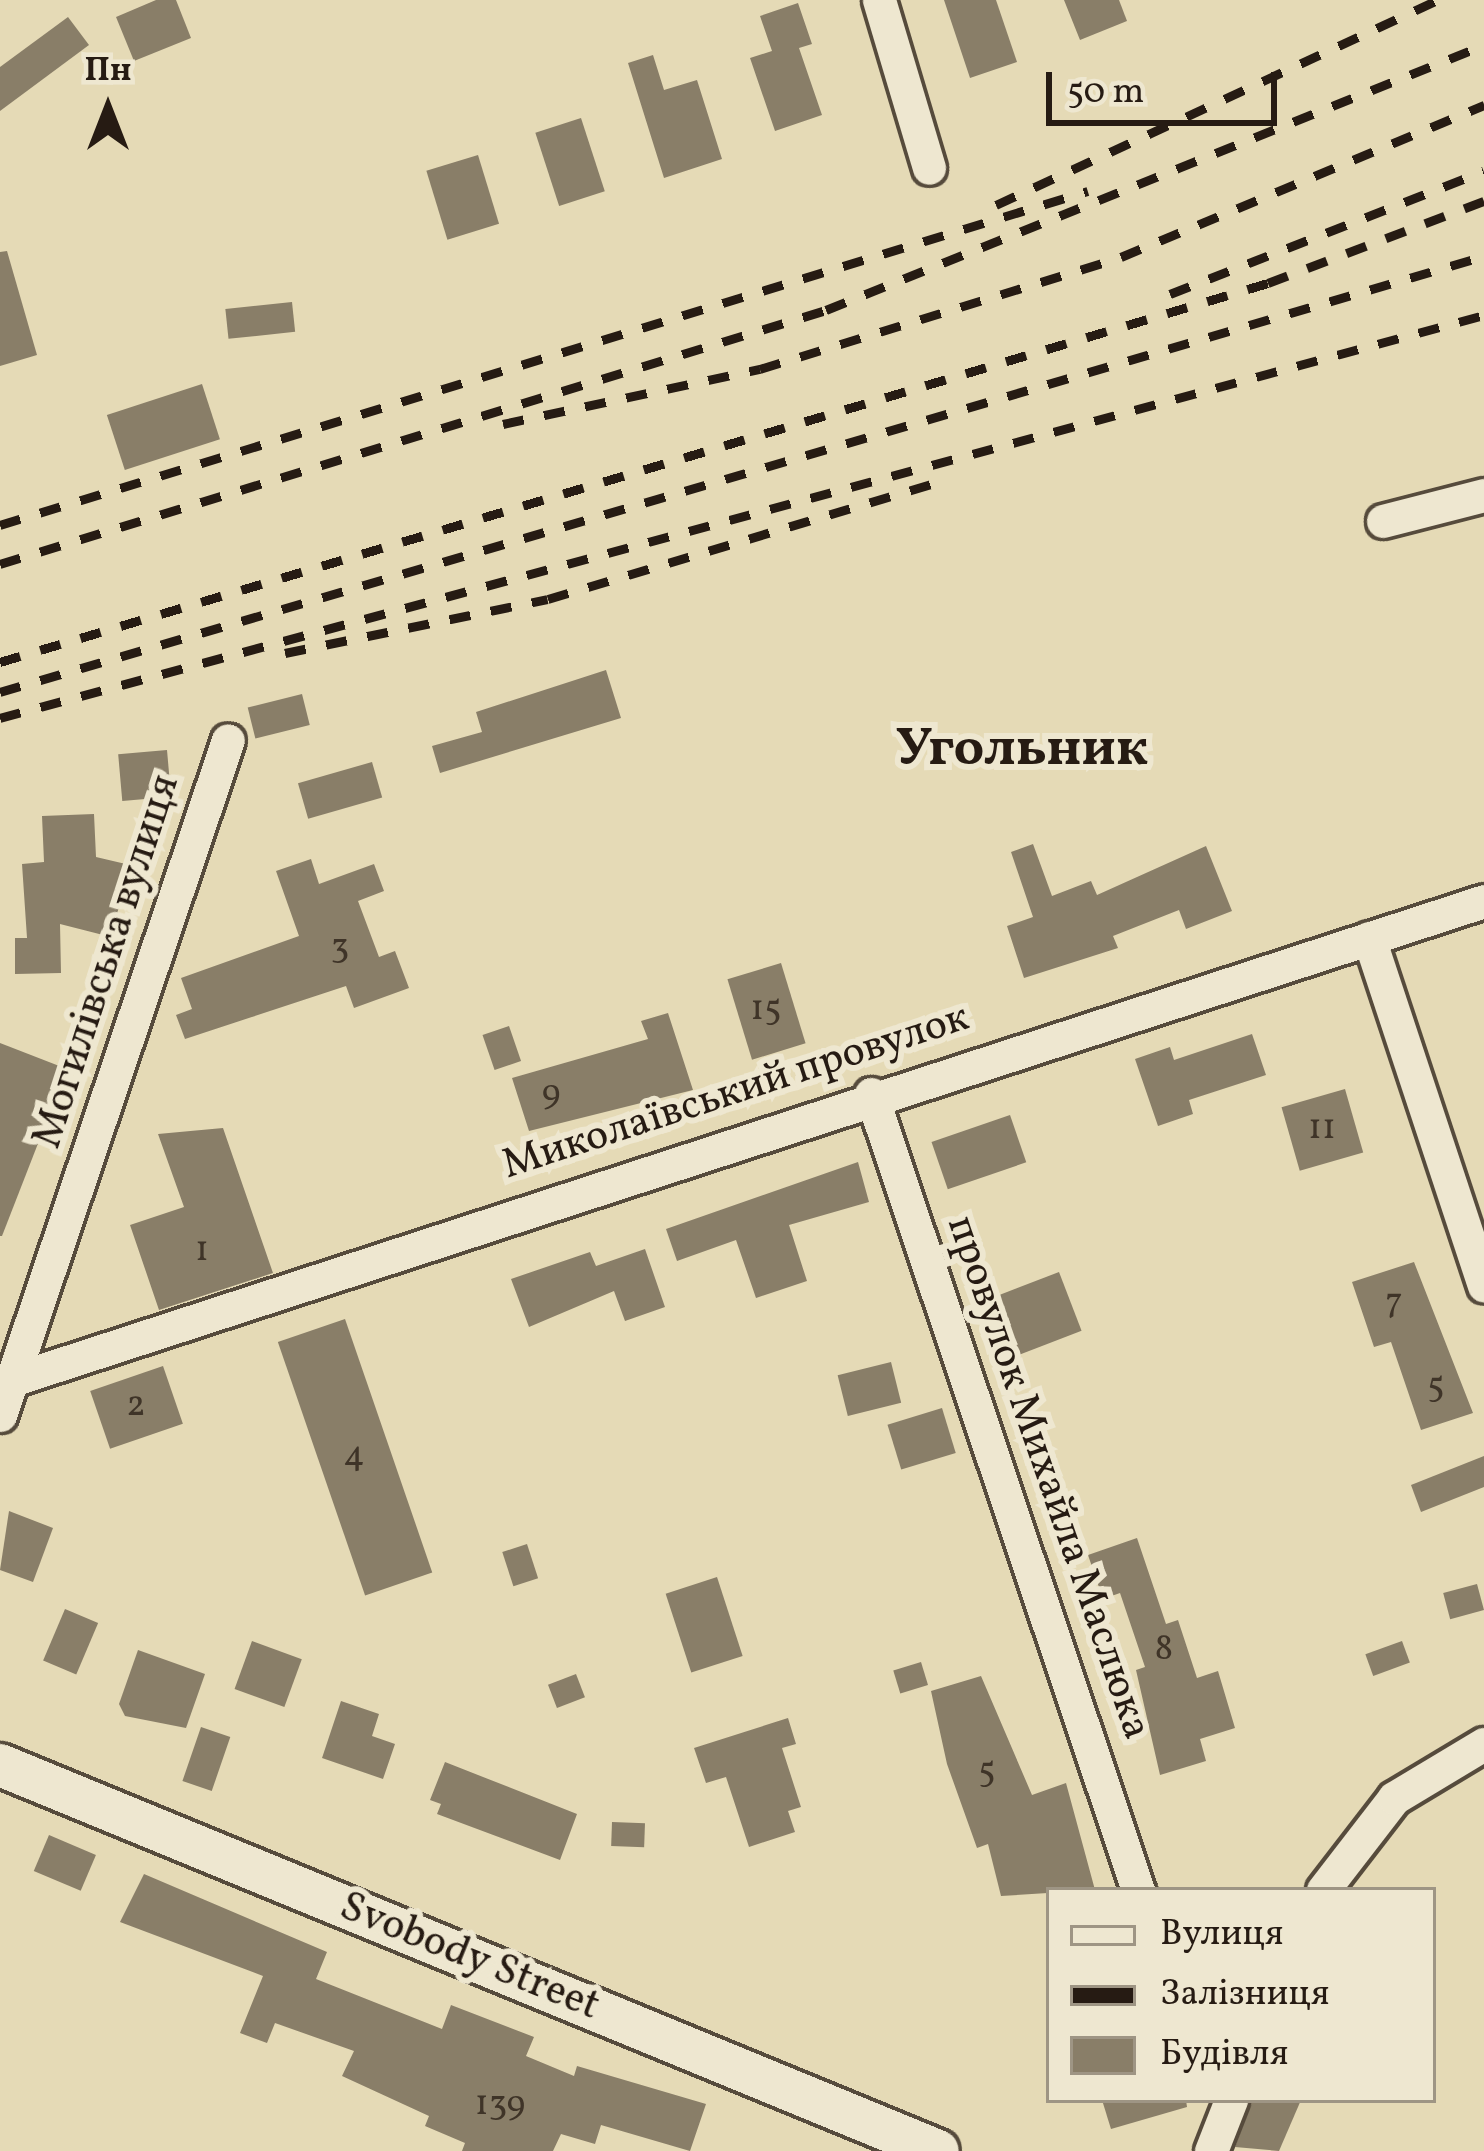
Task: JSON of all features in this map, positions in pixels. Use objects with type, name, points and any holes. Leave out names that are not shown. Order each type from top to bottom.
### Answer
[{"type":"street","points":[[879,0],[929,168]]},
{"type":"street","points":[[1383,521],[1484,495]]},
{"type":"street","name":"Могилівська вулиця","points":[[0,1415],[18,1378],[229,740]]},
{"type":"street","name":"Миколаївський провулок","points":[[18,1378],[871,1094],[1484,901]]},
{"type":"street","points":[[1369,938],[1484,1285]]},
{"type":"street","name":"провулок Михайла Маслюка","points":[[871,1094],[1137,1887]]},
{"type":"street","points":[[1325,1887],[1394,1798],[1484,1744]]},
{"type":"street","name":"Svobody Street","points":[[0,1765],[938,2151]]},
{"type":"building","points":[[156,0],[176,0],[191,38],[134,61],[116,17]]},
{"type":"building","points":[[944,0],[996,0],[1017,62],[970,78]]},
{"type":"building","points":[[1064,0],[1119,0],[1127,21],[1080,40]]},
{"type":"building","points":[[798,3],[812,44],[799,48],[822,115],[775,131],[750,58],[772,51],[760,16]]},
{"type":"building","points":[[68,17],[89,45],[0,111],[0,67]]},
{"type":"building","points":[[653,55],[664,90],[697,80],[722,159],[664,178],[628,63]]},
{"type":"building","points":[[581,118],[605,191],[559,206],[535,133]]},
{"type":"building","points":[[478,155],[499,224],[447,240],[426,171]]},
{"type":"building","points":[[7,251],[37,355],[0,366],[0,252]]},
{"type":"building","points":[[292,302],[295,332],[229,339],[225,309]]},
{"type":"building","points":[[202,384],[220,439],[125,470],[107,415]]},
{"type":"building","points":[[606,670],[621,718],[440,773],[432,746],[482,732],[476,712]]},
{"type":"building","points":[[302,694],[310,725],[255,739],[248,708]]},
{"type":"building","points":[[167,750],[171,797],[122,801],[118,754]]},
{"type":"building","points":[[372,762],[382,798],[308,819],[298,783]]},
{"type":"building","points":[[94,814],[96,857],[130,865],[111,937],[60,924],[61,973],[15,974],[15,938],[27,938],[22,864],[44,862],[42,816]]},
{"type":"building","points":[[1033,844],[1052,896],[1091,881],[1097,895],[1206,846],[1232,911],[1186,929],[1179,910],[1113,936],[1118,948],[1024,978],[1007,926],[1033,917],[1011,852]]},
{"type":"building","points":[[311,859],[319,884],[374,864],[384,891],[358,901],[379,957],[395,951],[409,988],[354,1008],[346,986],[185,1039],[176,1015],[192,1009],[181,978],[299,936],[276,871]]},
{"type":"building","points":[[781,963],[806,1043],[752,1060],[727,979]]},
{"type":"building","points":[[668,1013],[693,1090],[529,1131],[512,1078],[648,1039],[641,1021]]},
{"type":"building","points":[[509,1026],[521,1061],[495,1070],[483,1035]]},
{"type":"building","points":[[1252,1034],[1266,1075],[1189,1100],[1193,1114],[1158,1126],[1135,1059],[1170,1047],[1174,1060]]},
{"type":"building","points":[[0,1043],[67,1069],[2,1236],[0,1236]]},
{"type":"building","points":[[1345,1089],[1363,1152],[1300,1171],[1282,1107]]},
{"type":"building","points":[[1010,1115],[1026,1162],[948,1189],[932,1142]]},
{"type":"building","points":[[223,1128],[273,1273],[159,1310],[130,1225],[184,1207],[158,1134]]},
{"type":"building","points":[[858,1162],[869,1202],[789,1225],[807,1281],[756,1298],[736,1240],[677,1261],[666,1229]]},
{"type":"building","points":[[645,1249],[665,1307],[625,1321],[614,1291],[529,1327],[511,1279],[590,1252],[596,1266]]},
{"type":"building","points":[[1414,1262],[1473,1413],[1421,1430],[1391,1342],[1374,1347],[1352,1282]]},
{"type":"building","points":[[1059,1272],[1082,1331],[1020,1354],[997,1296]]},
{"type":"building","points":[[345,1319],[432,1572],[365,1596],[278,1342]]},
{"type":"building","points":[[891,1362],[901,1403],[848,1416],[838,1375]]},
{"type":"building","points":[[163,1366],[183,1424],[110,1449],[90,1391]]},
{"type":"building","points":[[942,1408],[956,1453],[901,1470],[887,1425]]},
{"type":"building","points":[[1484,1456],[1484,1487],[1421,1512],[1411,1485]]},
{"type":"building","points":[[9,1511],[53,1528],[33,1582],[0,1570]]},
{"type":"building","points":[[1137,1538],[1166,1624],[1178,1620],[1197,1678],[1218,1671],[1235,1728],[1200,1739],[1206,1761],[1160,1775],[1136,1670],[1145,1667],[1120,1593],[1103,1599],[1088,1555]]},
{"type":"building","points":[[527,1544],[538,1578],[513,1586],[502,1552]]},
{"type":"building","points":[[717,1577],[743,1656],[691,1673],[666,1594]]},
{"type":"building","points":[[1477,1584],[1484,1610],[1450,1619],[1443,1593]]},
{"type":"building","points":[[65,1609],[98,1623],[76,1675],[43,1661]]},
{"type":"building","points":[[252,1641],[302,1659],[284,1707],[235,1689]]},
{"type":"building","points":[[1402,1641],[1410,1663],[1373,1676],[1365,1654]]},
{"type":"building","points":[[138,1650],[205,1674],[186,1728],[125,1716],[119,1704]]},
{"type":"building","points":[[921,1662],[928,1685],[900,1693],[893,1670]]},
{"type":"building","points":[[576,1674],[585,1697],[557,1708],[548,1685]]},
{"type":"building","points":[[981,1676],[1032,1795],[1066,1783],[1094,1887],[1046,1887],[1046,1893],[1001,1896],[988,1844],[977,1848],[947,1764],[931,1691]]},
{"type":"building","points":[[341,1701],[379,1714],[372,1736],[395,1744],[383,1779],[322,1758]]},
{"type":"building","points":[[788,1718],[796,1744],[782,1748],[801,1807],[788,1811],[795,1832],[749,1847],[726,1777],[706,1783],[694,1748]]},
{"type":"building","points":[[201,1727],[230,1737],[212,1791],[182,1781]]},
{"type":"building","points":[[445,1762],[577,1814],[560,1860],[437,1814],[441,1804],[430,1800]]},
{"type":"building","points":[[612,1822],[645,1823],[644,1847],[611,1846]]},
{"type":"building","points":[[49,1835],[96,1855],[81,1891],[34,1871]]},
{"type":"building","points":[[144,1874],[327,1952],[316,1979],[442,2029],[451,2005],[534,2037],[526,2056],[574,2076],[577,2066],[706,2104],[690,2151],[601,2125],[595,2144],[561,2134],[553,2151],[462,2151],[465,2143],[425,2126],[429,2116],[342,2076],[354,2051],[275,2023],[267,2043],[240,2033],[263,1976],[120,1922]]},
{"type":"building","points":[[1103,2103],[1186,2103],[1187,2107],[1111,2129]]},
{"type":"building","points":[[1251,2103],[1300,2103],[1279,2151],[1235,2147]]},
{"type":"railway","points":[[996,205],[1438,0]]},
{"type":"railway","points":[[0,564],[826,310],[1484,45]]},
{"type":"railway","points":[[503,424],[760,369],[1121,257],[1484,105]]},
{"type":"railway","points":[[1170,294],[1484,171]]},
{"type":"railway","points":[[0,525],[1088,191]]},
{"type":"railway","points":[[0,662],[1268,283],[1484,201]]},
{"type":"railway","points":[[0,692],[1484,256]]},
{"type":"railway","points":[[0,718],[1484,315]]},
{"type":"railway","points":[[285,653],[548,599],[934,483]]},
{"type":"district","name":"Угольник","points":[[1022,751]]}]
